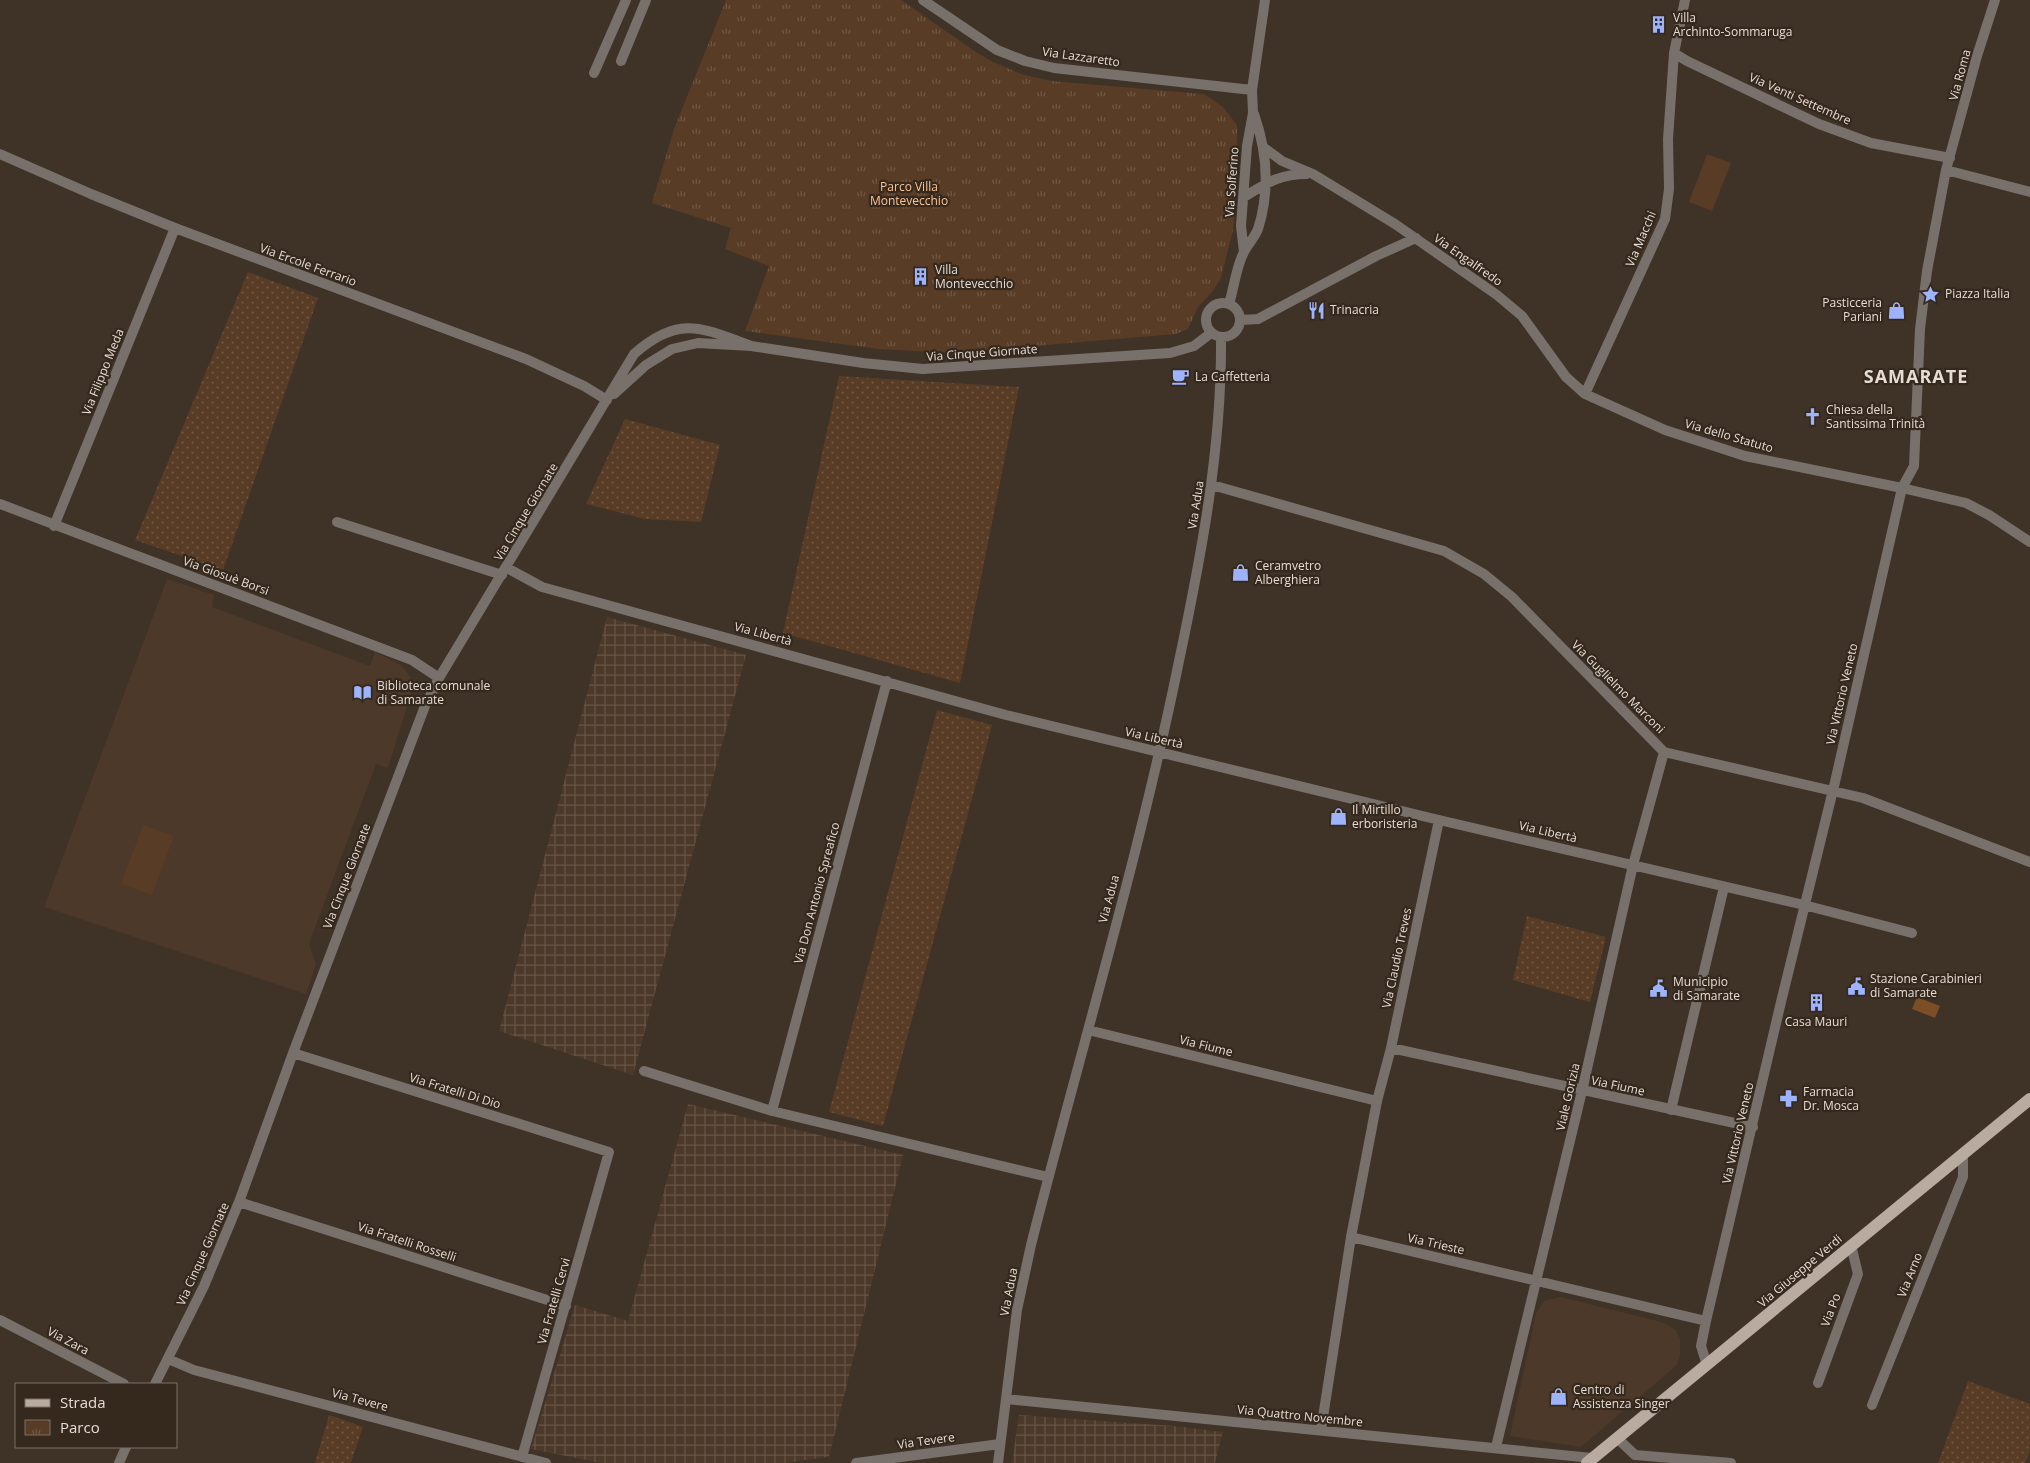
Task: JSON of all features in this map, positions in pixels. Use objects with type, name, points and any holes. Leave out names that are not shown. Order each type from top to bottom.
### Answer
[{"type":"main road","name":"Via Giuseppe Verdi","points":[[1590,1461],[2030,1099]]},
{"type":"street","points":[[594,73],[626,0]]},
{"type":"street","points":[[621,61],[646,0]]},
{"type":"street","name":"Via Lazzaretto","points":[[923,0],[997,50],[1025,61],[1054,68],[1252,90]]},
{"type":"street","name":"Via Solferino","points":[[1244,252],[1242,226],[1247,146],[1253,114],[1252,90],[1265,0]]},
{"type":"street","name":"Via Macchi","points":[[1585,394],[1665,219],[1669,189],[1668,140],[1674,53],[1685,0]]},
{"type":"street","name":"Via Roma","points":[[1950,158],[1977,56],[1995,0]]},
{"type":"street","name":"Via Venti Settembre","points":[[1674,53],[1686,61],[1819,124],[1871,143],[1950,158]]},
{"type":"street","name":"Via Solferino","points":[[1229,304],[1244,252],[1258,231],[1265,195],[1263,147],[1261,135],[1253,114]]},
{"type":"street","name":"Via Engalfredo","points":[[1263,147],[1282,161],[1313,174],[1416,238],[1498,295],[1522,316],[1566,377],[1585,394]]},
{"type":"street","name":"Via Ercole Ferrario","points":[[0,154],[175,228],[526,359],[584,386],[607,400]]},
{"type":"street","points":[[1902,488],[1914,466],[1920,329],[1927,271],[1946,170],[1950,158]]},
{"type":"street","points":[[1946,170],[2030,192]]},
{"type":"street","points":[[1244,197],[1265,184],[1290,174],[1313,174]]},
{"type":"street","name":"Via Filippo Meda","points":[[54,526],[175,228]]},
{"type":"street","points":[[1241,320],[1258,319],[1376,256],[1416,238]]},
{"type":"street","points":[[1222,303],[1229,304],[1238,310],[1241,320],[1239,328],[1235,333],[1221,338],[1211,333],[1207,326],[1206,318],[1214,306],[1222,303]]},
{"type":"street","name":"Via Cinque Giornate","points":[[156,1383],[204,1286],[239,1202],[293,1053],[425,706],[439,678],[634,354],[648,341],[664,332],[681,327],[718,333],[751,346]]},
{"type":"street","name":"Via Cinque Giornate","points":[[607,400],[646,365],[672,350],[698,343],[751,346],[863,363],[923,369],[1170,353],[1194,346],[1211,333]]},
{"type":"street","name":"Via Adua","points":[[998,1463],[1017,1310],[1048,1177],[1160,752],[1189,613],[1212,485],[1221,381],[1221,338]]},
{"type":"street","name":"Via dello Statuto","points":[[1585,394],[1665,430],[1745,456],[1966,503],[1990,515],[2030,542]]},
{"type":"street","name":"Via Guglielmo Marconi","points":[[1212,485],[1444,551],[1484,574],[1512,597],[1664,752],[1863,798],[2030,862]]},
{"type":"street","name":"Via Vittorio Veneto","points":[[1708,1365],[1701,1346],[1706,1321],[1804,905],[1833,792],[1902,488]]},
{"type":"street","name":"Via Giosuè Borsi","points":[[0,504],[412,660],[439,678]]},
{"type":"street","name":"Via Libertà","points":[[337,522],[504,572],[542,587],[1006,715],[1439,820],[1804,905]]},
{"type":"street","name":"Via Don Antonio Spreafico","points":[[772,1111],[887,681]]},
{"type":"street","name":"Viale Gorizia","points":[[1496,1447],[1582,1091],[1633,865],[1664,752]]},
{"type":"street","name":"Via Claudio Treves","points":[[1352,1237],[1377,1101],[1391,1048],[1439,820]]},
{"type":"street","points":[[1671,1110],[1724,886]]},
{"type":"street","points":[[1804,905],[1912,933]]},
{"type":"street","name":"Via Fiume","points":[[1088,1030],[1377,1101]]},
{"type":"street","name":"Via Fiume","points":[[1391,1048],[1753,1128]]},
{"type":"street","name":"Via Fratelli Di Dio","points":[[293,1053],[609,1152]]},
{"type":"street","points":[[644,1072],[772,1111],[1048,1177]]},
{"type":"street","name":"Via Fratelli Cervi","points":[[522,1457],[609,1152]]},
{"type":"street","name":"Via Arno","points":[[1872,1405],[1963,1177],[1963,1153]]},
{"type":"street","name":"Via Fratelli Rosselli","points":[[239,1202],[566,1306]]},
{"type":"street","points":[[1321,1430],[1352,1237]]},
{"type":"street","name":"Via Trieste","points":[[1352,1237],[1706,1321]]},
{"type":"street","name":"Via Po","points":[[1818,1383],[1858,1274],[1851,1245]]},
{"type":"street","name":"Via Zara","points":[[0,1320],[122,1383]]},
{"type":"street","name":"Via Tevere","points":[[168,1358],[194,1370],[546,1463]]},
{"type":"street","name":"Via Quattro Novembre","points":[[1006,1399],[1496,1447],[1590,1461]]},
{"type":"street","points":[[1617,1438],[1635,1455],[1728,1463]]},
{"type":"street","name":"Via Tevere","points":[[856,1463],[1000,1444]]},
{"type":"street","points":[[118,1463],[126,1448]]},
{"type":"shaded area","points":[[167,579],[214,595],[212,607],[370,666],[375,652],[401,665],[412,679],[412,690],[388,768],[376,764],[309,944],[316,964],[306,994],[44,907]]},
{"type":"shaded area","points":[[607,617],[746,655],[633,1075],[499,1031]]},
{"type":"shaded area","points":[[1917,997],[1940,1006],[1935,1018],[1912,1009]]},
{"type":"shaded area","points":[[688,1104],[903,1155],[829,1457],[783,1463],[601,1463],[531,1449],[575,1305],[628,1321]]},
{"type":"shaded area","points":[[1561,1297],[1662,1322],[1676,1330],[1680,1339],[1680,1355],[1677,1365],[1581,1447],[1510,1436],[1536,1313],[1544,1301]]},
{"type":"shaded area","points":[[1019,1415],[1174,1426],[1223,1432],[1215,1463],[1012,1463]]},
{"type":"green space","name":"Parco Villa Montevecchio","points":[[726,0],[901,0],[976,52],[1021,74],[1051,81],[1204,94],[1223,107],[1237,125],[1237,175],[1233,230],[1221,278],[1212,292],[1198,307],[1188,329],[1176,334],[951,353],[879,349],[745,331],[769,266],[725,249],[731,228],[652,203],[674,129]]},
{"type":"green space","points":[[1707,154],[1731,163],[1712,211],[1689,202]]},
{"type":"green space","points":[[248,272],[318,298],[223,570],[135,540]]},
{"type":"green space","points":[[839,376],[1019,387],[960,683],[783,633]]},
{"type":"green space","points":[[625,419],[720,445],[701,522],[645,519],[586,504]]},
{"type":"green space","points":[[937,710],[992,725],[883,1126],[829,1112]]},
{"type":"green space","points":[[143,825],[174,836],[152,895],[121,884]]},
{"type":"green space","points":[[1527,916],[1606,937],[1590,1002],[1513,980]]},
{"type":"green space","points":[[1968,1381],[2030,1404],[2030,1451],[2025,1463],[1938,1463]]},
{"type":"green space","points":[[329,1415],[363,1427],[351,1463],[315,1463]]},
{"type":"place","name":"Villa Archinto-Sommaruga","points":[[1659,25]]},
{"type":"place","name":"Villa Montevecchio","points":[[921,277]]},
{"type":"place","name":"Piazza Italia","points":[[1931,294]]},
{"type":"place","name":"Trinacria","points":[[1316,310]]},
{"type":"place","name":"Pasticceria Pariani","points":[[1896,310]]},
{"type":"place","name":"La Caffetteria","points":[[1181,377]]},
{"type":"place","name":"Chiesa della Santissima Trinità","points":[[1812,417]]},
{"type":"place","name":"Ceramvetro Alberghiera","points":[[1241,573]]},
{"type":"place","name":"Biblioteca comunale di Samarate","points":[[363,693]]},
{"type":"place","name":"Il Mirtillo erboristeria","points":[[1338,817]]},
{"type":"place","name":"Stazione Carabinieri di Samarate","points":[[1856,986]]},
{"type":"place","name":"Municipio di Samarate","points":[[1659,989]]},
{"type":"place","name":"Casa Mauri","points":[[1816,1003]]},
{"type":"place","name":"Farmacia Dr. Mosca","points":[[1789,1099]]},
{"type":"place","name":"Centro di Assistenza Singer","points":[[1559,1397]]},
{"type":"district","name":"SAMARATE","points":[[1916,377]]}]
